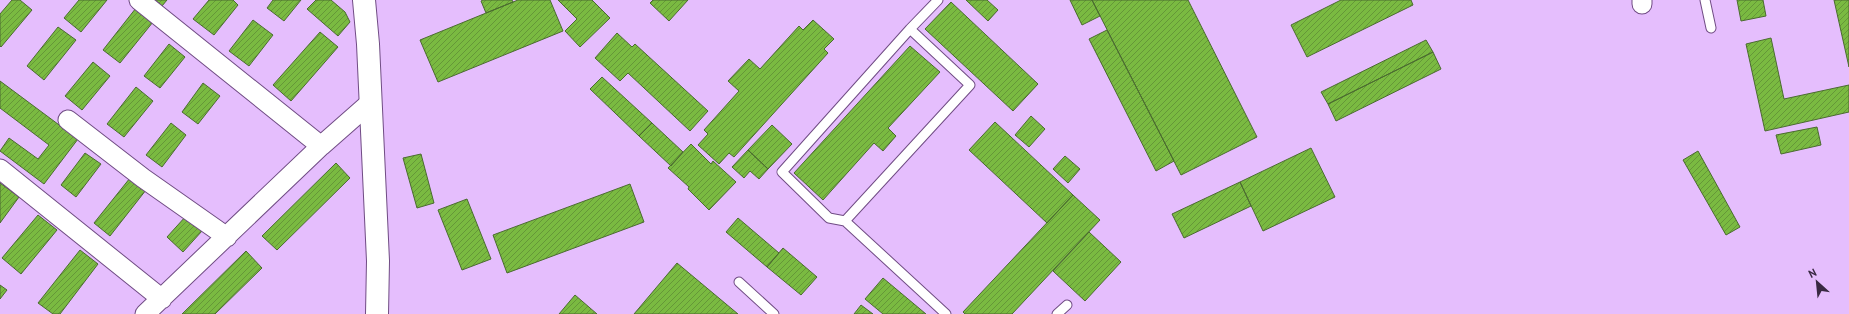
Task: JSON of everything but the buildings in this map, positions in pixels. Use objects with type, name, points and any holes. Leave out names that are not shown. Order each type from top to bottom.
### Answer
[{"type":"street","points":[[139,0],[321,146]]},
{"type":"street","points":[[364,0],[368,44],[378,261],[377,314]]},
{"type":"street","points":[[145,314],[227,238],[321,146],[370,102]]},
{"type":"street","points":[[68,120],[144,178],[227,238]]},
{"type":"street","points":[[0,169],[162,299]]},
{"type":"lane","points":[[938,0],[910,29],[782,172],[829,218],[845,221],[946,314]]},
{"type":"lane","points":[[1704,0],[1711,28]]},
{"type":"lane","points":[[845,221],[970,85],[910,29]]},
{"type":"lane","points":[[739,282],[774,314]]},
{"type":"lane","points":[[1057,314],[1066,305]]}]
